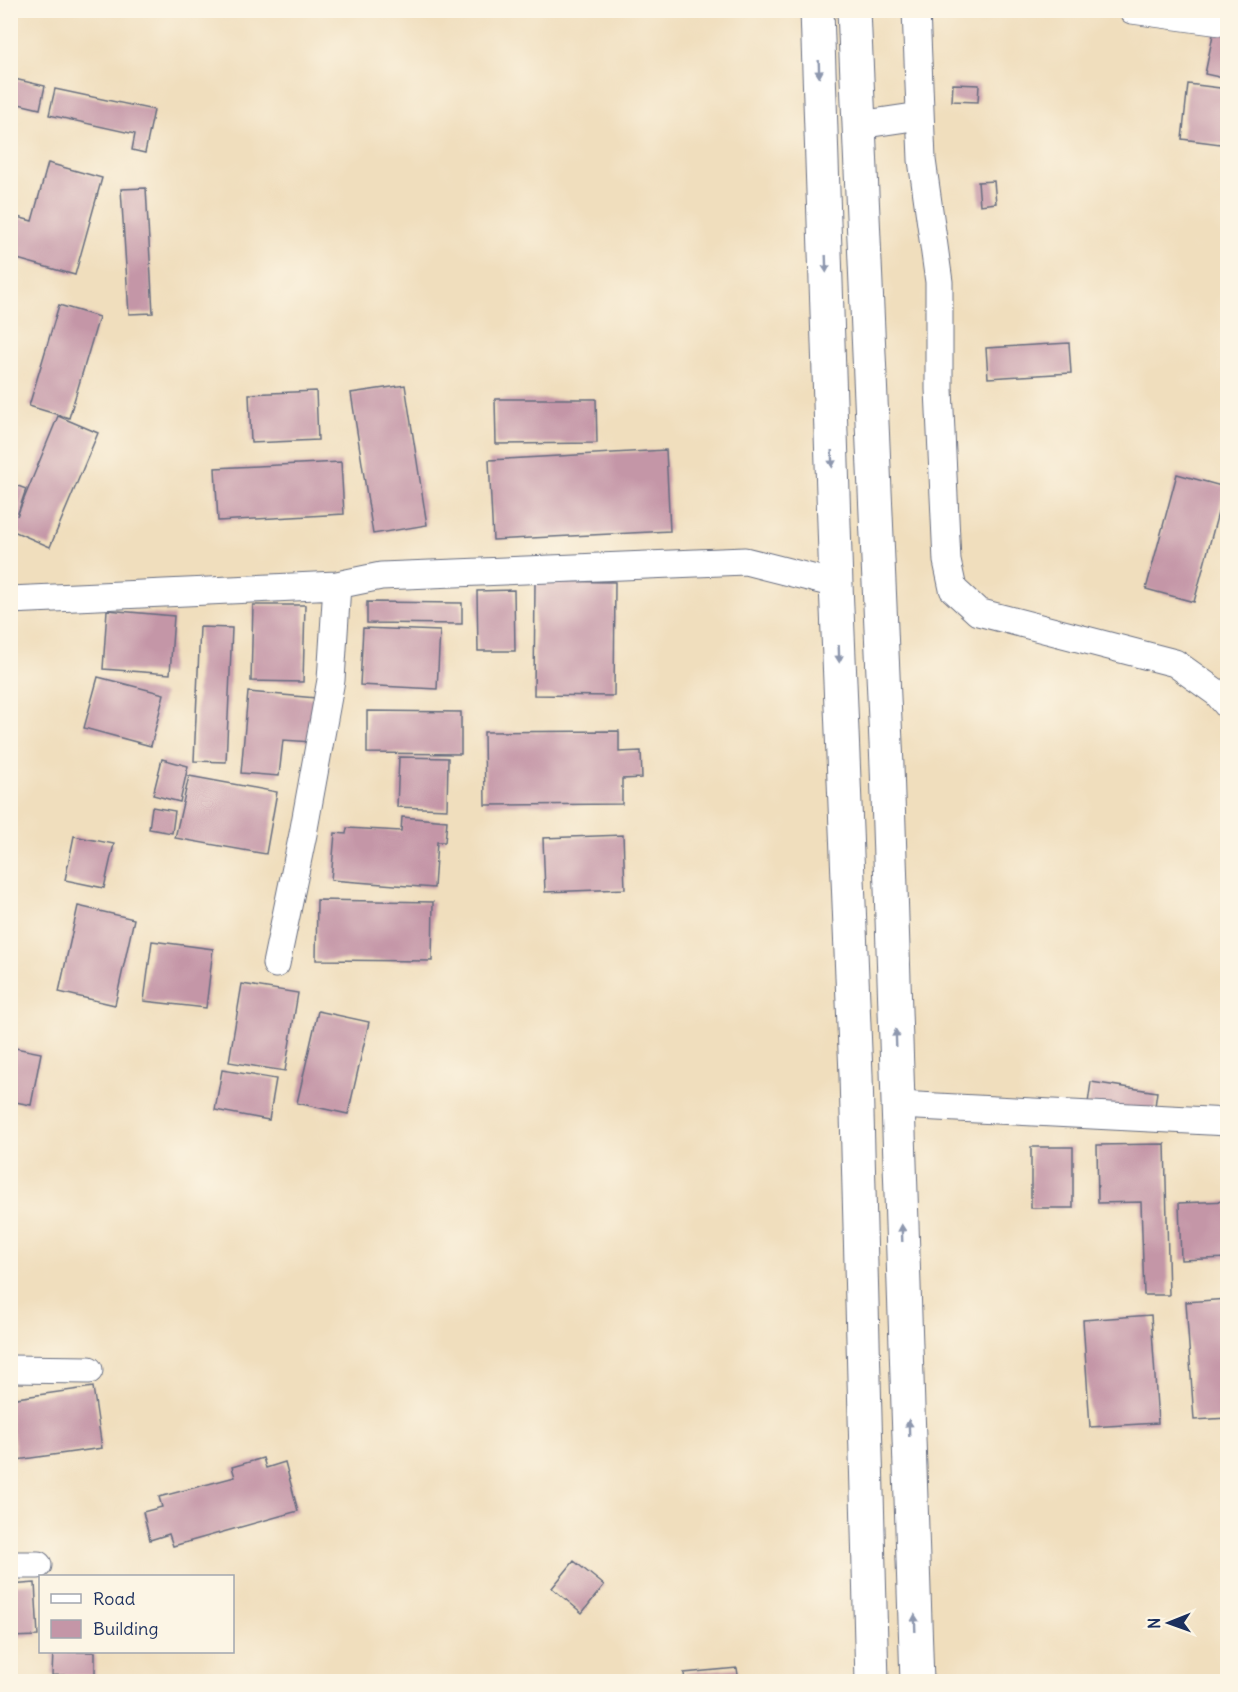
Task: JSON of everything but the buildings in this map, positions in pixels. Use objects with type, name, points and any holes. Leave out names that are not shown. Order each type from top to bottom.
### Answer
[{"type":"highway","points":[[817,10],[836,584],[856,1076],[872,1682]]},
{"type":"highway","points":[[854,10],[887,766],[917,1682]]},
{"type":"street","points":[[916,10],[922,160],[939,282],[939,389],[947,561],[953,589],[978,612],[1175,663],[1216,693],[1227,706]]},
{"type":"street","points":[[1132,10],[1227,23]]},
{"type":"street","points":[[859,125],[920,116]]},
{"type":"street","points":[[10,600],[337,585],[381,576],[745,561],[836,584]]},
{"type":"street","points":[[276,963],[303,834],[331,680],[337,585]]},
{"type":"street","points":[[898,1105],[1227,1122]]},
{"type":"street","points":[[10,1369],[89,1370]]},
{"type":"street","points":[[10,1565],[38,1565]]}]
